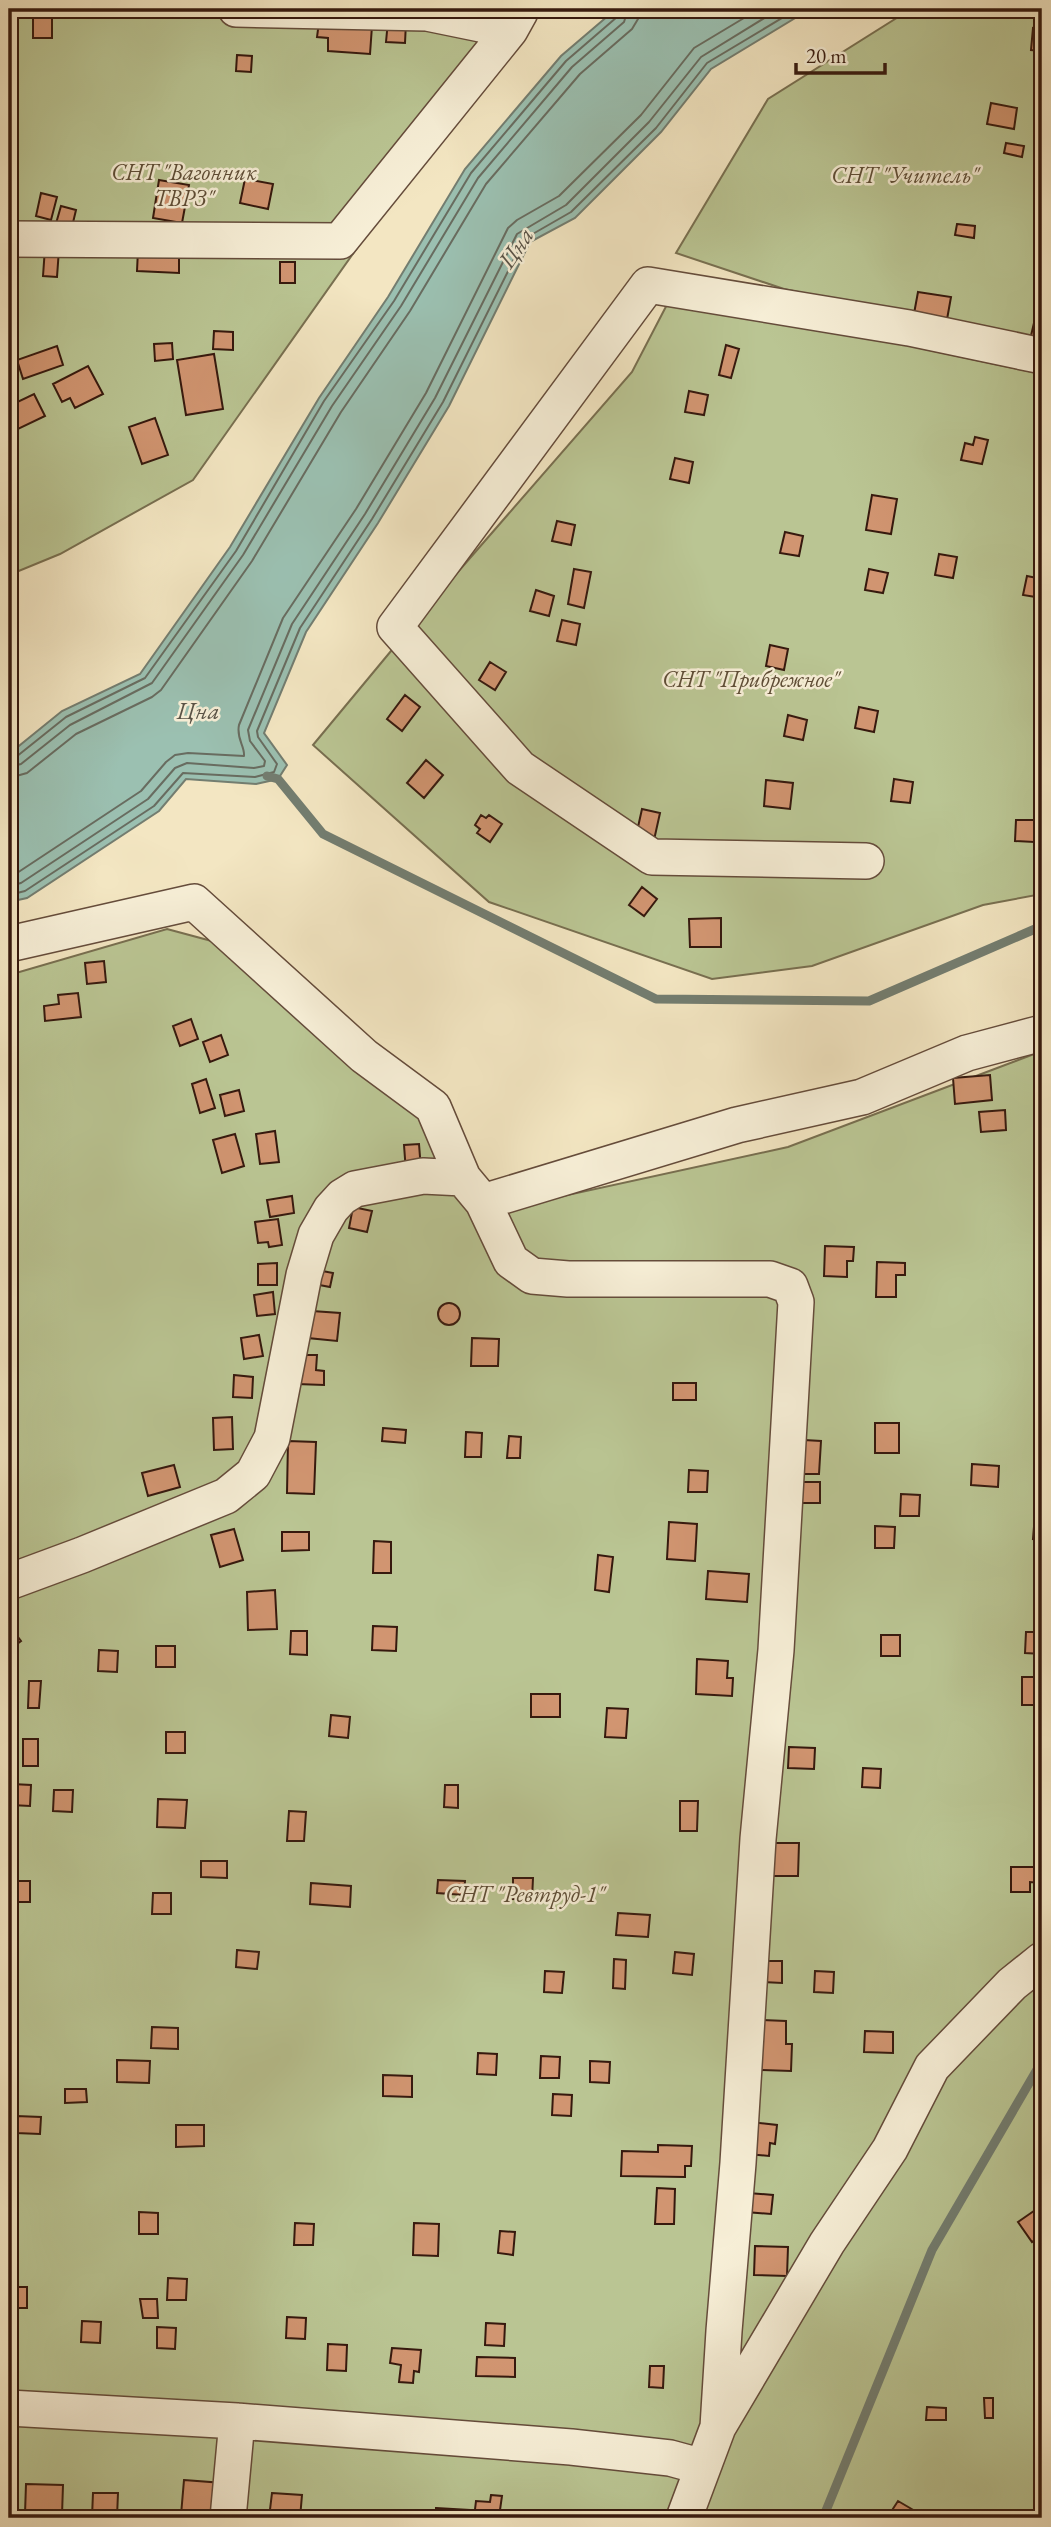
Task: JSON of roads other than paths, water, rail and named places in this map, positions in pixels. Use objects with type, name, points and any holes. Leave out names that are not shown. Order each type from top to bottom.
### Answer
[{"type":"street","points":[[236,9],[427,13],[516,20]]},
{"type":"street","points":[[9,239],[340,241],[516,20]]},
{"type":"street","points":[[866,860],[652,857],[520,768],[395,626],[648,285],[909,328],[1042,356]]},
{"type":"street","points":[[9,944],[194,902],[364,1056],[433,1107],[511,1261],[532,1276],[568,1279],[770,1279],[790,1286],[796,1303],[776,1650],[758,1839],[718,2427]]},
{"type":"street","points":[[9,1582],[226,1496],[253,1475],[272,1438],[304,1275],[316,1235],[331,1209],[342,1197],[355,1189],[424,1176],[473,1190],[862,1097],[967,1053],[1042,1034]]},
{"type":"street","points":[[684,2518],[718,2427],[827,2243],[890,2149],[932,2067],[1012,1984],[1042,1960]]},
{"type":"street","points":[[9,2408],[237,2421],[571,2447],[670,2458],[703,2467]]},
{"type":"street","points":[[228,2518],[237,2421]]},
{"type":"water","name":"Цна","points":[[616,9],[810,9],[711,69],[661,132],[575,218],[530,242],[449,406],[378,523],[306,632],[264,733],[287,765],[278,779],[256,784],[186,779],[159,811],[27,898],[9,902],[9,754],[62,711],[140,674],[230,547],[319,398],[388,297],[465,169],[561,56]]},
{"type":"waterway","points":[[267,776],[278,779],[323,834],[656,999],[869,1001],[1042,926]]},
{"type":"waterway","points":[[823,2518],[932,2250],[1042,2061]]},
{"type":"park label","name":"СНТ \"Учитель\"","points":[[905,175]]},
{"type":"park label","name":"СНТ \"Вагонник ТВРЗ\"","points":[[184,185]]},
{"type":"park label","name":"СНТ \"Прибрежное\"","points":[[751,679]]},
{"type":"park label","name":"СНТ \"Ревтруд-1\"","points":[[525,1894]]}]
